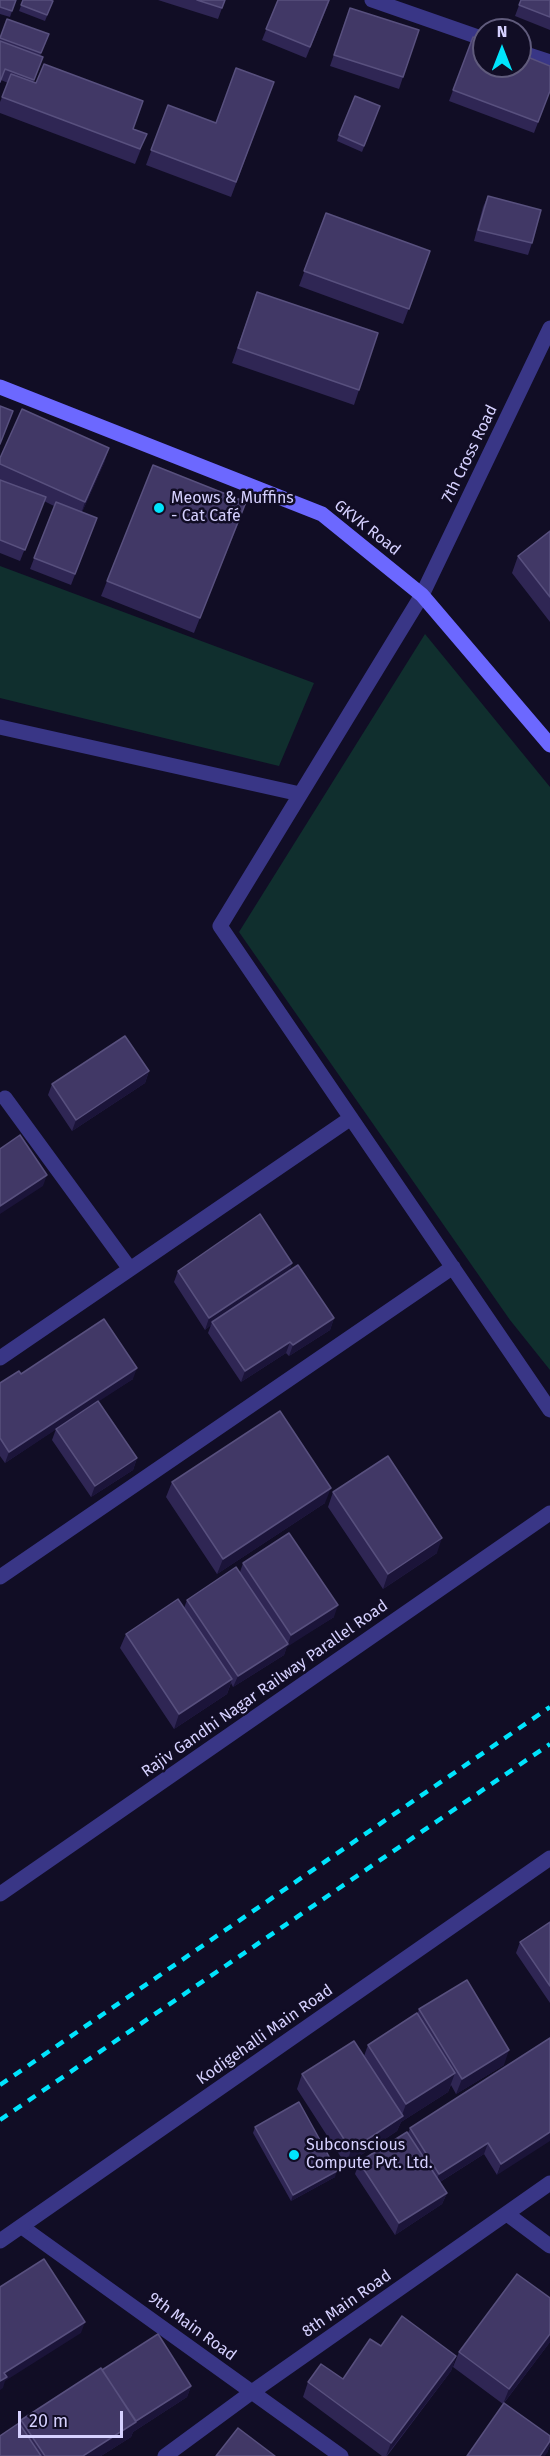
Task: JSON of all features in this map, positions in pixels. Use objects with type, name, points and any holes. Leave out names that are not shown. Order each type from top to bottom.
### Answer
[{"type":"main road","name":"GKVK Road","points":[[0,387],[322,514],[422,595],[550,744]]},
{"type":"street","points":[[372,0],[472,35]]},
{"type":"street","points":[[532,56],[550,62]]},
{"type":"street","name":"7th Cross Road","points":[[351,1118],[220,926],[422,595],[550,328]]},
{"type":"street","points":[[0,727],[300,794]]},
{"type":"street","points":[[5,1098],[130,1269]]},
{"type":"street","points":[[0,1358],[351,1118],[550,1410]]},
{"type":"street","points":[[0,1577],[453,1267]]},
{"type":"street","name":"Rajiv Gandhi Nagar Railway Parallel Road","points":[[0,1894],[550,1513]]},
{"type":"street","name":"Kodigehalli Main Road","points":[[0,2241],[550,1858]]},
{"type":"street","name":"8th Main Road","points":[[165,2456],[252,2392],[550,2183]]},
{"type":"street","points":[[507,2214],[550,2246]]},
{"type":"street","name":"9th Main Road","points":[[22,2227],[341,2456]]},
{"type":"green space","points":[[0,566],[314,683],[279,766],[0,698]]},
{"type":"green space","points":[[425,634],[550,787],[550,1370],[510,1320],[239,932]]},
{"type":"building","points":[[0,0],[16,0],[12,11],[0,7]]},
{"type":"building","points":[[23,0],[53,1],[47,15],[21,5]]},
{"type":"building","points":[[197,0],[225,0],[222,8]]},
{"type":"building","points":[[278,0],[329,0],[310,47],[266,29]]},
{"type":"building","points":[[521,0],[550,0],[550,17],[519,5]]},
{"type":"building","points":[[350,8],[419,30],[403,77],[334,55]]},
{"type":"building","points":[[7,19],[49,34],[41,53],[0,38]]},
{"type":"building","points":[[472,40],[472,78],[532,78],[532,59],[550,66],[550,91],[538,122],[453,90]]},
{"type":"building","points":[[0,41],[43,57],[34,80],[5,69],[0,82]]},
{"type":"building","points":[[44,64],[143,101],[133,129],[147,134],[140,149],[2,97],[11,74],[36,83]]},
{"type":"building","points":[[236,68],[274,82],[236,182],[151,150],[168,105],[216,123]]},
{"type":"building","points":[[355,96],[380,106],[364,146],[339,135]]},
{"type":"building","points":[[488,196],[541,210],[532,243],[478,230]]},
{"type":"building","points":[[326,213],[430,251],[409,309],[304,271]]},
{"type":"building","points":[[257,292],[378,333],[359,390],[238,348]]},
{"type":"building","points":[[0,406],[13,411],[0,444]]},
{"type":"building","points":[[22,409],[109,448],[85,502],[0,464],[0,458]]},
{"type":"building","points":[[153,465],[246,502],[200,618],[107,581]]},
{"type":"building","points":[[0,480],[46,497],[25,550],[0,540]]},
{"type":"building","points":[[56,502],[97,518],[75,574],[34,558]]},
{"type":"building","points":[[550,531],[550,597],[518,556]]},
{"type":"building","points":[[125,1036],[149,1071],[76,1120],[52,1084]]},
{"type":"building","points":[[20,1135],[47,1175],[0,1206],[0,1149]]},
{"type":"building","points":[[260,1214],[292,1263],[209,1318],[178,1271]]},
{"type":"building","points":[[298,1265],[334,1318],[293,1345],[290,1342],[245,1371],[212,1322]]},
{"type":"building","points":[[104,1319],[137,1368],[9,1452],[0,1438],[0,1383],[19,1371],[21,1374]]},
{"type":"building","points":[[98,1401],[137,1458],[95,1486],[56,1429]]},
{"type":"building","points":[[280,1411],[331,1488],[223,1559],[172,1482]]},
{"type":"building","points":[[388,1456],[442,1538],[388,1574],[333,1492]]},
{"type":"building","points":[[289,1533],[338,1605],[291,1635],[243,1563]]},
{"type":"building","points":[[236,1567],[288,1644],[238,1676],[187,1600]]},
{"type":"building","points":[[178,1599],[232,1679],[179,1714],[126,1634]]},
{"type":"building","points":[[550,1922],[550,1986],[520,1942]]},
{"type":"building","points":[[467,1980],[509,2050],[462,2079],[419,2009]]},
{"type":"building","points":[[417,2013],[455,2073],[406,2104],[368,2045]]},
{"type":"building","points":[[550,2038],[550,2132],[501,2164],[488,2143],[439,2174],[410,2128]]},
{"type":"building","points":[[354,2041],[403,2116],[351,2150],[302,2074]]},
{"type":"building","name":"Subconscious Compute Pvt. Ltd.","points":[[299,2102],[337,2171],[293,2195],[255,2127]]},
{"type":"building","points":[[407,2132],[447,2193],[399,2223],[359,2162]]},
{"type":"building","points":[[44,2259],[85,2322],[4,2373],[7,2377],[0,2381],[0,2287]]},
{"type":"building","points":[[517,2274],[550,2298],[550,2334],[509,2389],[459,2352]]},
{"type":"building","points":[[402,2316],[456,2356],[391,2443],[308,2382],[321,2364],[343,2379],[370,2339],[381,2346]]},
{"type":"building","points":[[158,2334],[191,2386],[136,2421],[102,2370]]},
{"type":"building","points":[[101,2368],[136,2422],[83,2456],[45,2456],[21,2420]]},
{"type":"building","points":[[504,2403],[550,2436],[550,2441],[540,2456],[467,2456]]},
{"type":"building","points":[[19,2423],[41,2456],[0,2456],[0,2436]]},
{"type":"building","points":[[238,2428],[275,2456],[216,2456]]},
{"type":"railway","points":[[0,2085],[550,1707]]},
{"type":"railway","points":[[0,2120],[550,1744]]},
{"type":"place","name":"Meows & Muffins - Cat Café","points":[[159,508]]},
{"type":"place","name":"Subconscious Compute Pvt. Ltd.","points":[[294,2155]]}]
